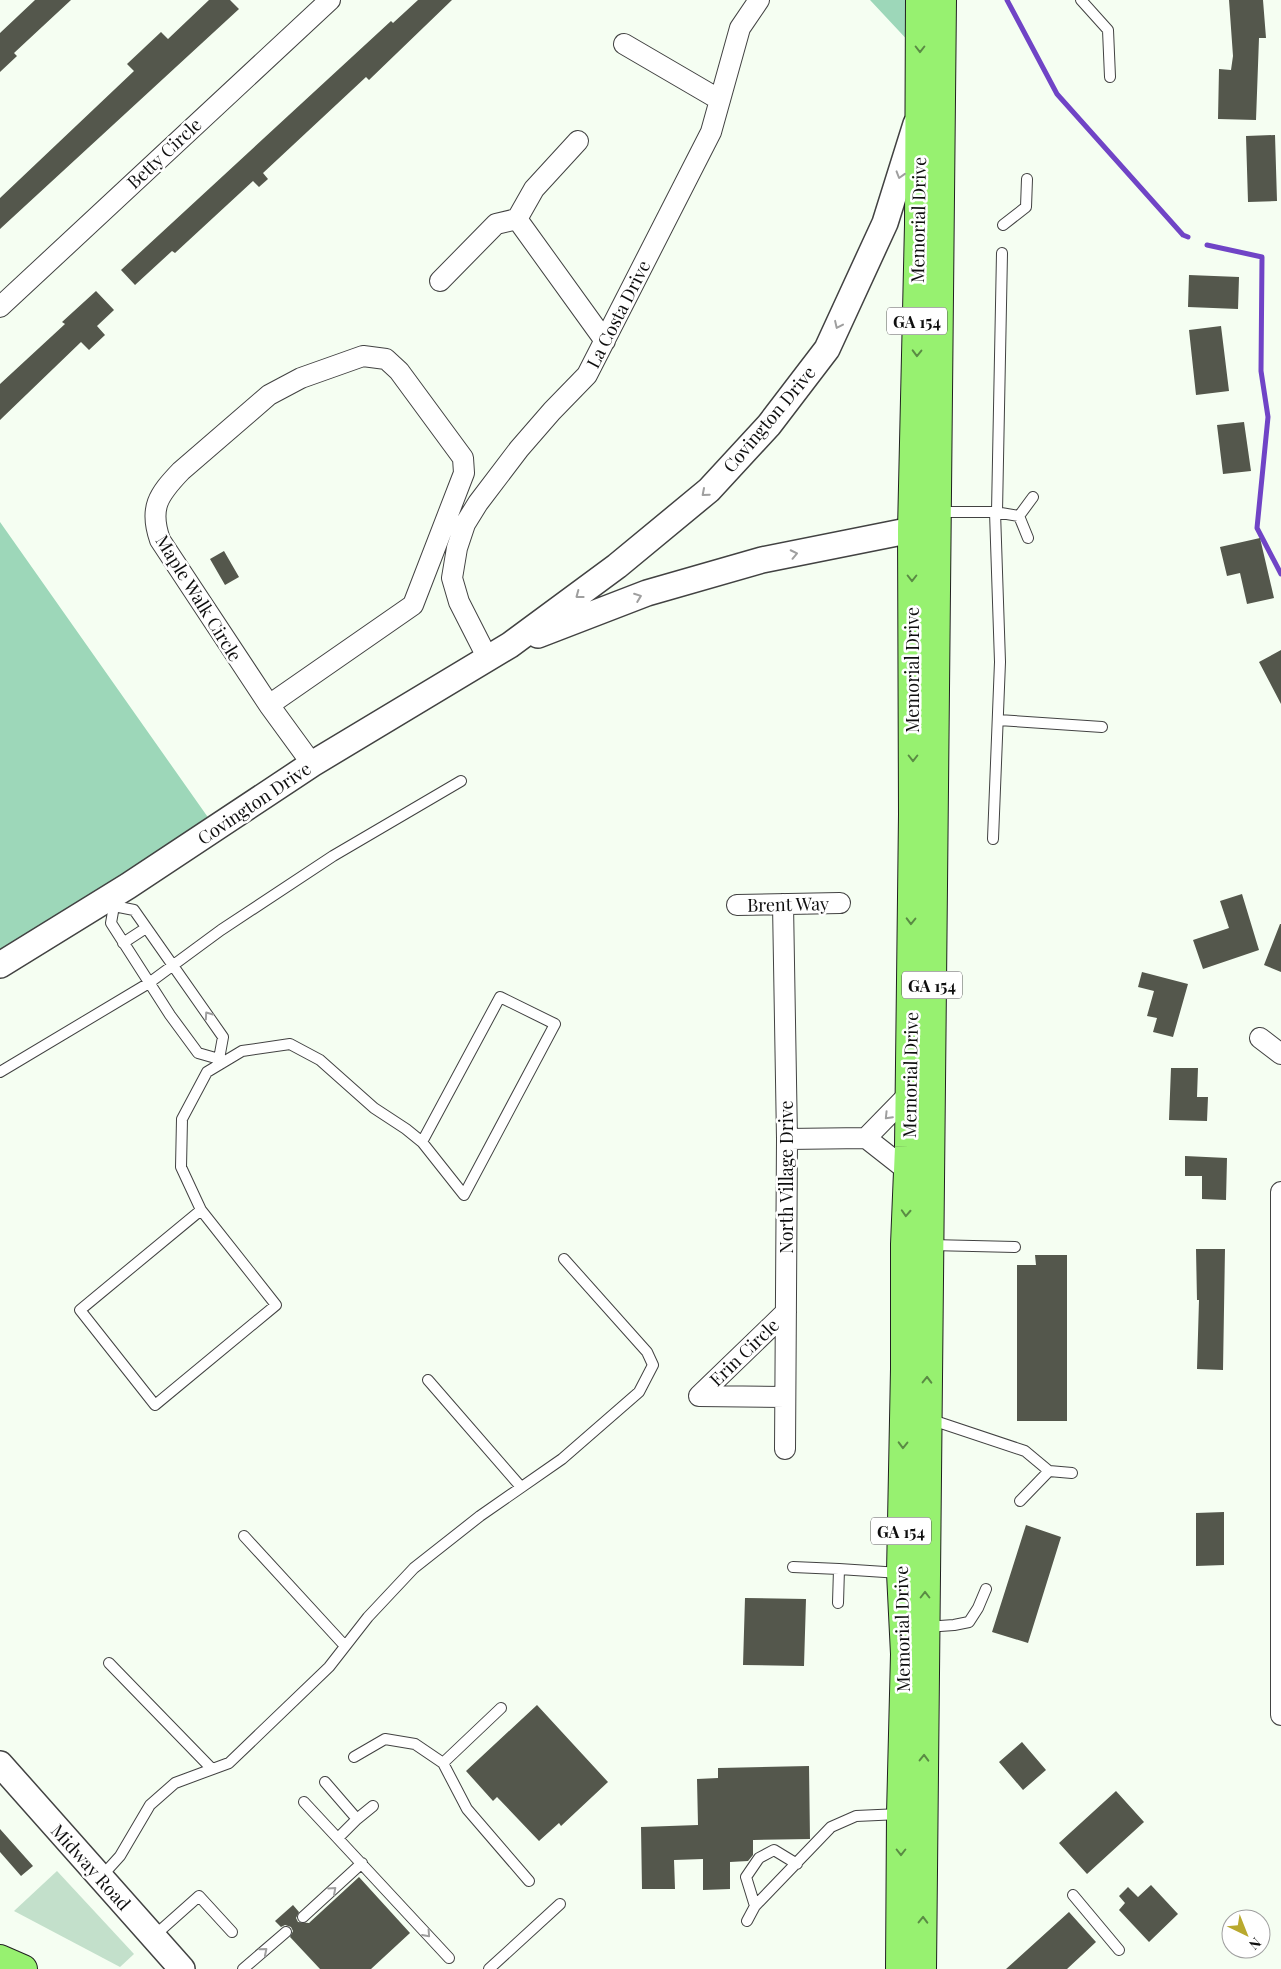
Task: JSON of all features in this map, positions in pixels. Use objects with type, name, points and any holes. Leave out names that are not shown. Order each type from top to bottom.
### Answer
[{"type":"main road","name":"Memorial Drive","points":[[900,1969],[901,1814],[906,1654],[901,1573],[905,1370],[904,1244],[908,1171],[909,1094],[912,530],[920,112],[920,0]]},
{"type":"main road","name":"Memorial Drive","points":[[922,1969],[942,0]]},
{"type":"main road","points":[[0,1959],[23,1969]]},
{"type":"street","name":"Betty Circle","points":[[0,307],[330,0]]},
{"type":"street","name":"La Costa Drive","points":[[488,659],[459,602],[452,578],[457,548],[465,524],[478,503],[519,449],[552,411],[588,375],[711,132],[740,28],[759,0]]},
{"type":"street","points":[[624,44],[720,100]]},
{"type":"street","name":"Covington Drive","points":[[0,965],[111,901],[312,764],[510,645],[617,566],[709,490],[769,425],[827,348],[885,223],[920,112]]},
{"type":"street","points":[[440,280],[496,224],[516,218],[534,189],[578,141]]},
{"type":"street","points":[[516,218],[605,341]]},
{"type":"street","name":"Maple Walk Circle","points":[[269,705],[414,605],[464,473],[463,458],[399,371],[386,359],[363,356],[300,378],[269,395],[168,485],[154,510],[154,524],[160,540],[269,705],[312,764]]},
{"type":"street","name":"Covington Drive","points":[[510,645],[656,591],[762,560],[912,530],[936,512]]},
{"type":"street","name":"Brent Way","points":[[737,906],[840,903]]},
{"type":"street","name":"North Village Drive","points":[[783,904],[787,1139],[785,1449]]},
{"type":"street","points":[[1260,1038],[1281,1054]]},
{"type":"street","points":[[866,1138],[909,1094]]},
{"type":"street","points":[[787,1139],[866,1138],[908,1171]]},
{"type":"street","points":[[1280,1716],[1281,1192]]},
{"type":"street","name":"Erin Circle","points":[[785,1397],[699,1396],[786,1312]]},
{"type":"street","name":"Midway Road","points":[[0,1764],[182,1969]]},
{"type":"lane","points":[[1081,0],[1108,30],[1110,77]]},
{"type":"lane","points":[[1003,225],[1026,207],[1027,179]]},
{"type":"lane","points":[[993,839],[1000,662],[996,512],[1002,253]]},
{"type":"lane","points":[[1019,516],[1032,497]]},
{"type":"lane","points":[[936,512],[996,512],[1019,516]]},
{"type":"lane","points":[[1019,516],[1028,538]]},
{"type":"lane","points":[[998,720],[1102,727]]},
{"type":"lane","points":[[0,1072],[149,983],[221,930],[333,856],[461,781]]},
{"type":"lane","points":[[111,901],[134,910],[223,1037],[220,1061],[198,1053],[149,983],[111,923],[111,901]]},
{"type":"lane","points":[[123,943],[146,928]]},
{"type":"lane","points":[[201,1210],[80,1310],[155,1405],[276,1305],[201,1210],[182,1167],[182,1119],[207,1072],[220,1061],[242,1051],[290,1044],[320,1060],[374,1108],[406,1128],[422,1142],[464,1195],[555,1024],[500,997],[422,1142]]},
{"type":"lane","points":[[929,1245],[1015,1247]]},
{"type":"lane","points":[[101,1878],[120,1856],[150,1805],[175,1782],[229,1763],[329,1668],[368,1617],[414,1568],[521,1487],[562,1459],[639,1392],[653,1365],[647,1352],[564,1259]]},
{"type":"lane","points":[[428,1380],[521,1487]]},
{"type":"lane","points":[[927,1419],[1026,1450],[1048,1472],[1072,1473]]},
{"type":"lane","points":[[1020,1502],[1048,1472]]},
{"type":"lane","points":[[244,1536],[346,1646]]},
{"type":"lane","points":[[793,1567],[839,1568],[901,1573]]},
{"type":"lane","points":[[838,1603],[839,1568]]},
{"type":"lane","points":[[925,1627],[969,1622],[978,1608],[986,1589]]},
{"type":"lane","points":[[109,1663],[212,1769]]},
{"type":"lane","points":[[443,1763],[501,1708]]},
{"type":"lane","points":[[354,1757],[385,1738],[415,1744],[443,1763],[468,1809],[529,1880]]},
{"type":"lane","points":[[326,1782],[357,1818]]},
{"type":"lane","points":[[304,1802],[406,1910],[448,1958]]},
{"type":"lane","points":[[338,1838],[357,1818],[373,1806]]},
{"type":"lane","points":[[747,1921],[755,1906],[831,1827],[856,1816],[901,1814]]},
{"type":"lane","points":[[755,1906],[746,1877],[759,1858],[774,1850],[797,1864]]},
{"type":"lane","points":[[303,1916],[362,1864]]},
{"type":"lane","points":[[1073,1895],[1119,1950]]},
{"type":"lane","points":[[154,1937],[199,1896],[232,1932]]},
{"type":"lane","points":[[489,1969],[560,1904]]},
{"type":"lane","points":[[242,1969],[286,1932]]},
{"type":"green space","points":[[870,0],[928,0],[927,61]]},
{"type":"green space","points":[[0,522],[219,833],[0,970]]},
{"type":"green space","points":[[57,1871],[134,1954],[120,1967],[14,1911]]},
{"type":"building","points":[[35,0],[71,0],[14,53],[17,56],[0,72],[0,33]]},
{"type":"building","points":[[209,0],[230,0],[239,9],[0,229],[0,198],[134,71],[127,64],[161,32],[168,39]]},
{"type":"building","points":[[418,0],[452,0],[369,80],[366,77],[263,173],[268,179],[259,187],[253,181],[175,253],[172,251],[135,285],[121,270],[391,21],[393,23]]},
{"type":"building","points":[[1229,0],[1263,0],[1266,38],[1259,38],[1256,120],[1218,119],[1219,69],[1231,70],[1233,56]]},
{"type":"building","points":[[1275,135],[1277,201],[1248,202],[1246,136]]},
{"type":"building","points":[[1189,275],[1239,277],[1238,309],[1188,307]]},
{"type":"building","points":[[96,291],[114,310],[97,326],[105,335],[89,350],[81,342],[0,420],[0,384],[65,324],[62,322]]},
{"type":"building","points":[[1221,326],[1229,391],[1196,395],[1189,330]]},
{"type":"building","points":[[1244,422],[1251,471],[1223,474],[1217,425]]},
{"type":"building","points":[[1260,538],[1274,598],[1247,604],[1240,573],[1227,576],[1220,547]]},
{"type":"building","points":[[224,551],[239,577],[225,585],[210,559]]},
{"type":"building","points":[[1281,650],[1281,704],[1259,662]]},
{"type":"building","points":[[1242,894],[1259,950],[1203,969],[1193,940],[1229,928],[1220,901]]},
{"type":"building","points":[[1281,924],[1281,972],[1264,965]]},
{"type":"building","points":[[1142,972],[1188,984],[1173,1037],[1153,1032],[1157,1018],[1147,1016],[1154,991],[1138,987]]},
{"type":"building","points":[[1171,1068],[1198,1068],[1197,1097],[1208,1097],[1207,1121],[1169,1120]]},
{"type":"building","points":[[1185,1156],[1227,1158],[1226,1200],[1202,1199],[1202,1176],[1185,1176]]},
{"type":"building","points":[[1196,1249],[1225,1249],[1223,1370],[1197,1369],[1199,1300],[1197,1300]]},
{"type":"building","points":[[1035,1255],[1067,1255],[1067,1421],[1017,1421],[1017,1265],[1036,1265]]},
{"type":"building","points":[[1224,1512],[1224,1565],[1196,1566],[1196,1513]]},
{"type":"building","points":[[1026,1525],[1061,1537],[1028,1643],[992,1632]]},
{"type":"building","points":[[745,1598],[806,1599],[804,1666],[743,1665]]},
{"type":"building","points":[[537,1705],[608,1782],[561,1826],[559,1823],[539,1841],[497,1797],[493,1801],[466,1771]]},
{"type":"building","points":[[1022,1742],[1046,1770],[1023,1790],[999,1762]]},
{"type":"building","points":[[809,1766],[810,1839],[753,1840],[753,1855],[748,1861],[730,1862],[730,1889],[703,1890],[703,1859],[674,1860],[675,1889],[642,1889],[641,1827],[698,1825],[697,1779],[718,1778],[718,1768]]},
{"type":"building","points":[[1116,1791],[1144,1822],[1087,1874],[1059,1843]]},
{"type":"building","points":[[0,1829],[33,1866],[21,1876],[0,1852]]},
{"type":"building","points":[[359,1877],[410,1933],[371,1969],[320,1969],[290,1937],[293,1931],[291,1927],[285,1925],[281,1927],[275,1921],[293,1905],[299,1912],[296,1918],[298,1922],[309,1923]]},
{"type":"building","points":[[1151,1885],[1178,1914],[1149,1942],[1119,1910],[1125,1903],[1119,1896],[1128,1887],[1138,1897]]},
{"type":"building","points":[[1069,1912],[1096,1942],[1067,1969],[1006,1969]]},
{"type":"waterway","points":[[1007,0],[1057,94],[1183,235],[1188,237]]},
{"type":"waterway","points":[[1207,245],[1262,257],[1261,371],[1268,417],[1257,528],[1281,574]]}]
